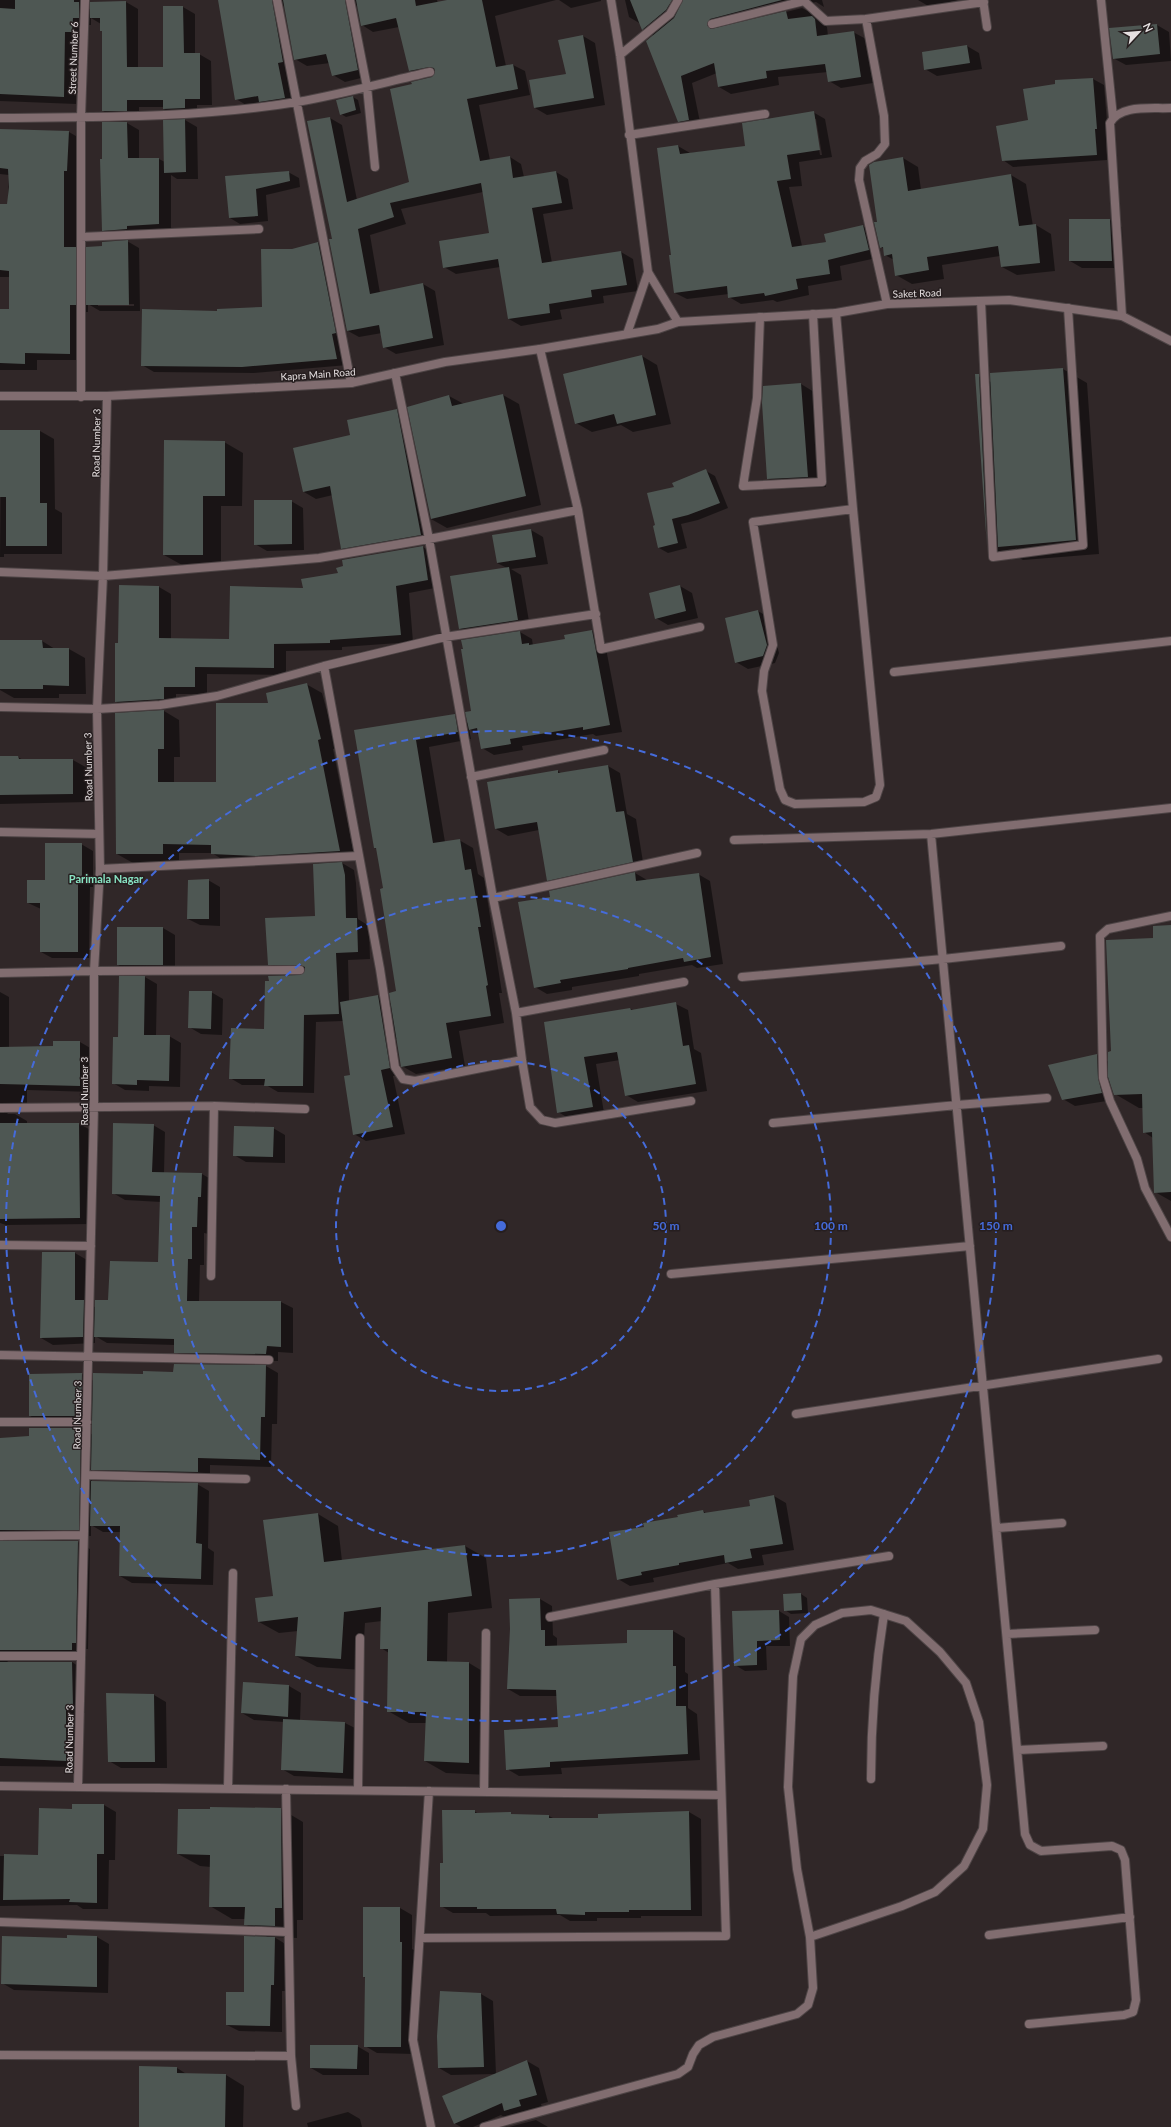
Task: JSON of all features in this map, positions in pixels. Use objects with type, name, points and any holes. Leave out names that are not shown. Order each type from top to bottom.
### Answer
[{"type":"street","name":"Street Number 6","points":[[81,397],[80,117],[85,0]]},
{"type":"street","points":[[277,0],[351,383]]},
{"type":"street","points":[[350,0],[366,87],[375,167]]},
{"type":"street","points":[[611,0],[620,55],[648,272],[678,322]]},
{"type":"street","points":[[620,55],[670,14],[678,0]]},
{"type":"street","points":[[1101,0],[1113,117],[1110,123],[1122,316]]},
{"type":"street","points":[[712,24],[804,1],[826,20],[866,18],[983,1],[987,27]]},
{"type":"street","points":[[866,18],[884,116],[885,144],[877,154],[865,161],[860,168],[859,180],[887,304]]},
{"type":"street","points":[[0,118],[80,117],[212,112],[297,102],[430,72]]},
{"type":"street","points":[[1113,117],[1125,110],[1171,108]]},
{"type":"street","points":[[629,134],[766,114]]},
{"type":"street","points":[[81,237],[259,229]]},
{"type":"street","points":[[626,334],[648,272]]},
{"type":"street","name":"Saket Road","points":[[658,329],[678,322],[836,313],[887,304],[1009,300],[1122,316],[1171,341]]},
{"type":"street","points":[[981,301],[993,557],[1083,545],[1068,308]]},
{"type":"street","points":[[836,313],[853,509],[880,785],[876,797],[864,802],[795,804],[785,800],[780,789],[762,691],[764,671],[773,645],[753,522],[853,509]]},
{"type":"street","points":[[760,317],[757,398],[743,486],[822,482],[813,314]]},
{"type":"street","name":"Kapra Main Road","points":[[0,396],[81,397],[351,383],[445,362],[540,349],[658,329]]},
{"type":"street","points":[[540,349],[578,510],[602,649],[700,627]]},
{"type":"street","points":[[395,373],[429,539],[445,637],[493,898],[516,1013],[530,1107],[542,1120],[555,1123],[691,1101]]},
{"type":"street","name":"Road Number 3","points":[[78,1786],[94,1107],[94,971],[100,869],[97,709],[103,576],[107,396]]},
{"type":"street","points":[[0,572],[103,576],[318,558],[429,539],[578,510]]},
{"type":"street","points":[[0,707],[97,709],[160,705],[217,696],[324,666],[445,637],[596,614]]},
{"type":"street","points":[[894,672],[1171,641]]},
{"type":"street","points":[[324,666],[380,969],[396,1067],[403,1080],[415,1082],[522,1060]]},
{"type":"street","points":[[471,777],[604,750]]},
{"type":"street","points":[[734,840],[931,834],[1171,808]]},
{"type":"street","points":[[0,832],[99,834]]},
{"type":"street","points":[[931,834],[1025,1834],[1030,1845],[1041,1851],[1112,1846],[1122,1850],[1125,1860],[1130,1916],[1136,2000],[1133,2012],[1124,2015],[1029,2024]]},
{"type":"street","points":[[493,898],[697,853]]},
{"type":"street","points":[[100,869],[358,856]]},
{"type":"street","points":[[1171,916],[1108,929],[1100,936],[1103,1078],[1110,1101],[1137,1159],[1144,1188],[1171,1237]]},
{"type":"street","points":[[742,977],[943,959],[1061,946]]},
{"type":"street","points":[[0,973],[300,970]]},
{"type":"street","points":[[516,1013],[684,982]]},
{"type":"street","points":[[773,1123],[957,1105],[1047,1098]]},
{"type":"street","points":[[211,1276],[214,1106]]},
{"type":"street","points":[[0,1108],[214,1106],[305,1109]]},
{"type":"street","points":[[0,1244],[91,1246]]},
{"type":"street","points":[[671,1274],[970,1246]]},
{"type":"street","points":[[0,1355],[269,1360]]},
{"type":"street","points":[[796,1414],[1158,1359]]},
{"type":"street","points":[[0,1422],[87,1422]]},
{"type":"street","points":[[86,1475],[246,1479]]},
{"type":"street","points":[[997,1528],[1062,1523]]},
{"type":"street","points":[[0,1536],[84,1535]]},
{"type":"street","points":[[550,1617],[715,1584],[889,1556]]},
{"type":"street","points":[[228,1788],[233,1573]]},
{"type":"street","points":[[420,1938],[726,1936],[715,1584]]},
{"type":"street","points":[[484,2127],[678,2074],[688,2068],[693,2054],[699,2045],[713,2037],[797,2014],[808,2005],[813,1988],[810,1937],[796,1869],[788,1787],[793,1676],[801,1639],[815,1625],[842,1614],[871,1610],[906,1622],[940,1652],[966,1683],[979,1722],[987,1785],[983,1829],[964,1866],[935,1892],[902,1906],[810,1937]]},
{"type":"street","points":[[871,1779],[871,1727],[876,1668],[884,1614]]},
{"type":"street","points":[[1007,1634],[1095,1630]]},
{"type":"street","points":[[484,1792],[486,1633]]},
{"type":"street","points":[[358,1790],[360,1638]]},
{"type":"street","points":[[0,1656],[81,1656]]},
{"type":"street","points":[[1018,1750],[1103,1746]]},
{"type":"street","points":[[0,1786],[721,1795]]},
{"type":"street","points":[[286,1789],[291,2056],[296,2106]]},
{"type":"street","points":[[429,1791],[413,2040],[431,2127]]},
{"type":"street","points":[[989,1935],[1130,1916]]},
{"type":"street","points":[[0,1922],[288,1932]]},
{"type":"street","points":[[0,2055],[291,2056]]},
{"type":"building","points":[[15,0],[74,0],[74,2],[79,2],[79,18],[73,18],[72,32],[65,32],[64,97],[0,94],[0,8],[15,9]]},
{"type":"building","points":[[218,0],[272,0],[283,62],[278,63],[285,98],[259,102],[258,96],[235,100]]},
{"type":"building","points":[[283,0],[345,0],[358,70],[332,76],[326,54],[294,60]]},
{"type":"building","points":[[356,0],[415,0],[416,6],[447,0],[482,0],[496,67],[513,64],[518,89],[467,99],[480,161],[510,156],[513,178],[556,171],[562,203],[532,208],[542,263],[621,251],[627,285],[591,290],[592,297],[549,304],[550,313],[508,319],[498,259],[443,268],[439,241],[489,233],[481,183],[390,203],[394,217],[358,229],[370,294],[423,283],[433,338],[383,348],[379,325],[347,331],[329,239],[332,239],[307,121],[330,117],[347,202],[409,182],[390,89],[412,84],[411,82],[432,77],[435,71],[434,68],[429,67],[409,71],[396,18],[361,26]]},
{"type":"building","points":[[630,0],[672,0],[666,10],[642,30]]},
{"type":"building","points":[[683,0],[782,0],[710,19],[707,25],[711,29],[786,11],[788,19],[812,16],[815,19],[817,36],[854,31],[861,77],[828,82],[825,64],[766,71],[767,78],[718,87],[714,63],[681,76],[689,120],[678,122],[646,41],[674,18]]},
{"type":"building","points":[[126,1],[127,67],[163,67],[163,6],[183,6],[184,53],[200,53],[200,99],[185,99],[185,108],[163,109],[163,100],[127,100],[127,111],[102,111],[102,31],[100,31],[100,18],[90,18],[90,2]]},
{"type":"building","points":[[1157,24],[1160,54],[1113,59],[1109,28]]},
{"type":"building","points":[[583,35],[594,98],[534,108],[529,80],[566,74],[558,40]]},
{"type":"building","points":[[967,45],[970,63],[924,70],[922,52]]},
{"type":"building","points":[[1093,78],[1097,129],[1095,129],[1097,155],[1002,161],[996,126],[1028,120],[1023,89],[1055,84],[1055,80]]},
{"type":"building","points":[[353,96],[356,110],[340,115],[336,100]]},
{"type":"building","points":[[814,111],[820,150],[787,155],[791,179],[777,181],[792,247],[826,242],[824,234],[863,225],[869,250],[828,260],[830,274],[796,279],[798,289],[765,296],[764,293],[728,298],[727,286],[674,293],[669,255],[671,255],[657,148],[678,145],[680,154],[745,146],[742,123]]},
{"type":"building","points":[[185,119],[186,172],[164,173],[163,120]]},
{"type":"building","points":[[102,122],[127,122],[128,158],[159,158],[159,224],[127,226],[127,229],[102,231],[100,159],[102,159]]},
{"type":"building","points":[[0,129],[69,131],[67,171],[64,171],[64,247],[76,247],[76,305],[70,305],[70,354],[25,353],[25,364],[0,363],[0,309],[9,309],[9,271],[0,270],[0,204],[7,204],[9,187],[8,169],[0,168]]},
{"type":"building","points":[[903,157],[908,191],[1011,174],[1019,226],[1036,224],[1040,263],[1001,267],[998,246],[927,257],[929,270],[895,276],[892,254],[884,256],[883,247],[880,248],[874,222],[877,222],[869,165],[874,162]]},
{"type":"building","points":[[289,171],[290,181],[256,189],[258,216],[229,218],[225,176]]},
{"type":"building","points":[[1069,219],[1110,219],[1112,261],[1069,261]]},
{"type":"building","points":[[128,240],[129,305],[86,305],[86,247],[102,246],[102,242]]},
{"type":"building","points":[[318,242],[336,333],[332,334],[337,359],[242,367],[141,366],[142,309],[217,311],[217,309],[262,307],[261,249],[292,249]]},
{"type":"building","points":[[642,355],[656,415],[617,424],[614,414],[575,424],[563,374]]},
{"type":"building","points":[[1063,368],[1076,540],[998,547],[990,373]]},
{"type":"building","points":[[975,374],[979,374],[987,547]]},
{"type":"building","points":[[801,383],[808,477],[767,479],[762,403],[763,386]]},
{"type":"building","points":[[503,394],[526,496],[431,519],[407,407],[449,395],[452,406]]},
{"type":"building","points":[[397,409],[421,535],[341,549],[330,486],[303,492],[293,448],[350,435],[347,420]]},
{"type":"building","points":[[0,430],[40,430],[40,503],[47,503],[47,546],[6,546],[6,497],[0,497]]},
{"type":"building","points":[[164,440],[225,441],[225,496],[203,496],[203,555],[163,555]]},
{"type":"building","points":[[706,469],[720,503],[688,515],[672,519],[678,543],[658,548],[653,526],[655,525],[647,493],[674,487],[672,483]]},
{"type":"building","points":[[254,500],[292,500],[292,544],[254,545]]},
{"type":"building","points":[[531,529],[536,557],[497,563],[492,535]]},
{"type":"building","points":[[423,546],[428,580],[396,586],[401,635],[330,640],[330,643],[274,644],[274,668],[195,667],[195,687],[164,687],[164,699],[115,702],[115,643],[118,643],[119,585],[159,586],[159,638],[229,639],[230,586],[303,588],[301,579],[338,573],[336,568],[343,566],[342,560]]},
{"type":"building","points":[[509,567],[518,620],[459,629],[450,576]]},
{"type":"building","points":[[680,585],[686,611],[655,619],[649,593]]},
{"type":"building","points":[[758,610],[767,645],[763,656],[735,663],[725,618]]},
{"type":"building","points":[[592,630],[610,725],[583,730],[583,727],[510,739],[511,744],[481,749],[477,728],[469,730],[465,712],[471,711],[461,649],[463,649],[461,640],[520,631],[522,644],[529,643],[529,645],[565,639],[564,635]]},
{"type":"building","points":[[0,640],[42,640],[43,648],[69,648],[69,686],[43,685],[43,689],[0,689]]},
{"type":"building","points":[[307,683],[321,739],[318,740],[340,851],[256,856],[211,854],[211,845],[163,844],[163,854],[116,854],[115,713],[164,710],[164,749],[158,749],[158,782],[216,782],[216,703],[268,703],[266,693]]},
{"type":"building","points":[[455,714],[458,732],[416,740],[433,843],[460,839],[465,870],[471,869],[481,927],[478,927],[488,985],[486,986],[491,1016],[446,1023],[452,1058],[401,1067],[389,993],[396,991],[380,889],[383,888],[376,848],[374,848],[354,730]]},
{"type":"building","points":[[0,756],[18,756],[19,759],[73,759],[73,794],[0,795]]},
{"type":"building","points":[[608,765],[616,812],[624,811],[633,862],[547,881],[537,822],[495,829],[487,782],[558,770],[558,773]]},
{"type":"building","points":[[45,843],[82,843],[82,881],[78,881],[78,952],[40,952],[40,903],[27,903],[27,880],[45,880]]},
{"type":"building","points":[[342,862],[345,875],[346,918],[357,918],[358,952],[336,953],[339,1014],[304,1015],[303,1086],[264,1086],[265,1079],[229,1079],[231,1028],[264,1029],[265,981],[269,981],[268,976],[300,975],[305,970],[305,967],[300,965],[268,965],[265,918],[315,916],[313,864]]},
{"type":"building","points":[[635,872],[636,881],[699,873],[711,957],[684,962],[683,958],[560,980],[561,983],[534,988],[518,902],[550,897],[549,891]]},
{"type":"building","points":[[209,879],[209,919],[187,919],[188,880]]},
{"type":"building","points":[[1171,925],[1171,1192],[1154,1193],[1152,1132],[1143,1133],[1142,1094],[1114,1095],[1108,1077],[1108,1052],[1111,1051],[1106,940],[1153,938],[1153,926]]},
{"type":"building","points":[[117,927],[163,927],[163,965],[117,965]]},
{"type":"building","points":[[119,976],[145,976],[144,1035],[170,1035],[169,1081],[137,1080],[137,1085],[112,1084],[113,1037],[118,1037]]},
{"type":"building","points":[[189,991],[212,991],[211,1029],[188,1028]]},
{"type":"building","points":[[378,995],[390,1068],[381,1070],[393,1127],[353,1135],[344,1076],[350,1075],[340,1002]]},
{"type":"building","points":[[676,1002],[683,1046],[689,1045],[696,1084],[625,1096],[617,1052],[584,1057],[593,1107],[557,1113],[544,1022]]},
{"type":"building","points":[[53,1041],[80,1041],[80,1086],[0,1084],[0,1047],[53,1046]]},
{"type":"building","points":[[1097,1054],[1098,1078],[1102,1093],[1062,1100],[1048,1065]]},
{"type":"building","points":[[0,1123],[79,1123],[80,1218],[0,1219]]},
{"type":"building","points":[[113,1123],[154,1124],[152,1172],[202,1173],[201,1197],[198,1197],[197,1227],[192,1227],[192,1259],[188,1259],[187,1301],[281,1301],[281,1347],[267,1346],[266,1354],[174,1353],[174,1339],[94,1337],[95,1300],[108,1300],[110,1261],[158,1262],[160,1196],[112,1194]]},
{"type":"building","points":[[234,1126],[274,1127],[273,1157],[233,1156]]},
{"type":"building","points":[[42,1252],[75,1252],[75,1300],[84,1300],[83,1337],[40,1338]]},
{"type":"building","points":[[174,1364],[266,1365],[265,1417],[261,1417],[260,1460],[198,1458],[198,1472],[91,1470],[93,1373],[143,1374],[143,1371],[173,1372]]},
{"type":"building","points":[[82,1373],[81,1416],[29,1416],[29,1374]]},
{"type":"building","points":[[29,1428],[81,1428],[79,1530],[0,1530],[0,1438],[29,1436]]},
{"type":"building","points":[[91,1481],[198,1483],[196,1543],[202,1544],[201,1579],[119,1576],[120,1526],[90,1526]]},
{"type":"building","points":[[774,1495],[783,1544],[750,1549],[752,1558],[725,1563],[724,1555],[679,1563],[679,1565],[641,1572],[642,1575],[617,1580],[609,1532],[644,1527],[643,1523],[678,1517],[677,1515],[703,1510],[704,1513],[750,1506],[749,1500]]},
{"type":"building","points":[[318,1513],[324,1562],[465,1545],[472,1596],[428,1602],[427,1661],[469,1662],[469,1763],[424,1761],[426,1712],[387,1712],[388,1649],[380,1649],[381,1607],[344,1612],[341,1659],[295,1656],[298,1617],[258,1622],[255,1598],[273,1596],[263,1520]]},
{"type":"building","points":[[0,1541],[78,1541],[76,1643],[72,1643],[72,1650],[0,1650]]},
{"type":"building","points":[[801,1593],[802,1610],[784,1611],[783,1594]]},
{"type":"building","points":[[540,1598],[541,1630],[545,1630],[545,1646],[627,1643],[627,1630],[673,1630],[673,1666],[676,1666],[676,1706],[686,1706],[688,1754],[550,1762],[550,1767],[506,1770],[504,1730],[558,1727],[556,1690],[507,1689],[510,1629],[509,1599]]},
{"type":"building","points":[[779,1610],[780,1640],[757,1641],[757,1665],[734,1666],[732,1611]]},
{"type":"building","points":[[0,1662],[72,1662],[73,1706],[66,1706],[66,1761],[0,1758]]},
{"type":"building","points":[[243,1682],[289,1685],[288,1717],[241,1713]]},
{"type":"building","points":[[106,1693],[154,1694],[155,1762],[108,1762]]},
{"type":"building","points":[[283,1719],[345,1722],[343,1773],[281,1770]]},
{"type":"building","points":[[72,1804],[104,1804],[104,1854],[97,1854],[97,1903],[69,1902],[70,1899],[3,1900],[4,1854],[38,1855],[39,1808],[72,1809]]},
{"type":"building","points":[[210,1807],[281,1808],[282,1908],[275,1908],[275,1926],[244,1925],[245,1907],[209,1907],[210,1855],[177,1854],[178,1809],[210,1809]]},
{"type":"building","points":[[442,1810],[475,1810],[475,1813],[511,1812],[511,1814],[549,1815],[549,1818],[598,1818],[598,1814],[689,1811],[691,1910],[585,1912],[585,1915],[557,1914],[556,1909],[477,1909],[477,1907],[440,1907],[440,1863],[443,1863]]},
{"type":"building","points":[[363,1907],[400,1907],[400,1942],[402,1942],[401,2047],[364,2047],[365,1977],[363,1977]]},
{"type":"building","points":[[67,1935],[97,1936],[97,1987],[1,1984],[2,1936],[67,1938]]},
{"type":"building","points":[[244,1936],[275,1937],[274,1985],[271,1985],[270,2026],[226,2025],[226,1992],[244,1992]]},
{"type":"building","points":[[440,1991],[481,1993],[484,2067],[438,2068],[437,2036]]},
{"type":"building","points":[[310,2045],[358,2045],[357,2069],[310,2068]]},
{"type":"building","points":[[527,2060],[537,2095],[519,2100],[521,2106],[504,2111],[502,2103],[454,2124],[442,2096]]},
{"type":"building","points":[[139,2066],[177,2067],[177,2073],[226,2074],[225,2127],[139,2127]]},
{"type":"district","name":"Parimala Nagar","points":[[106,879]]}]
